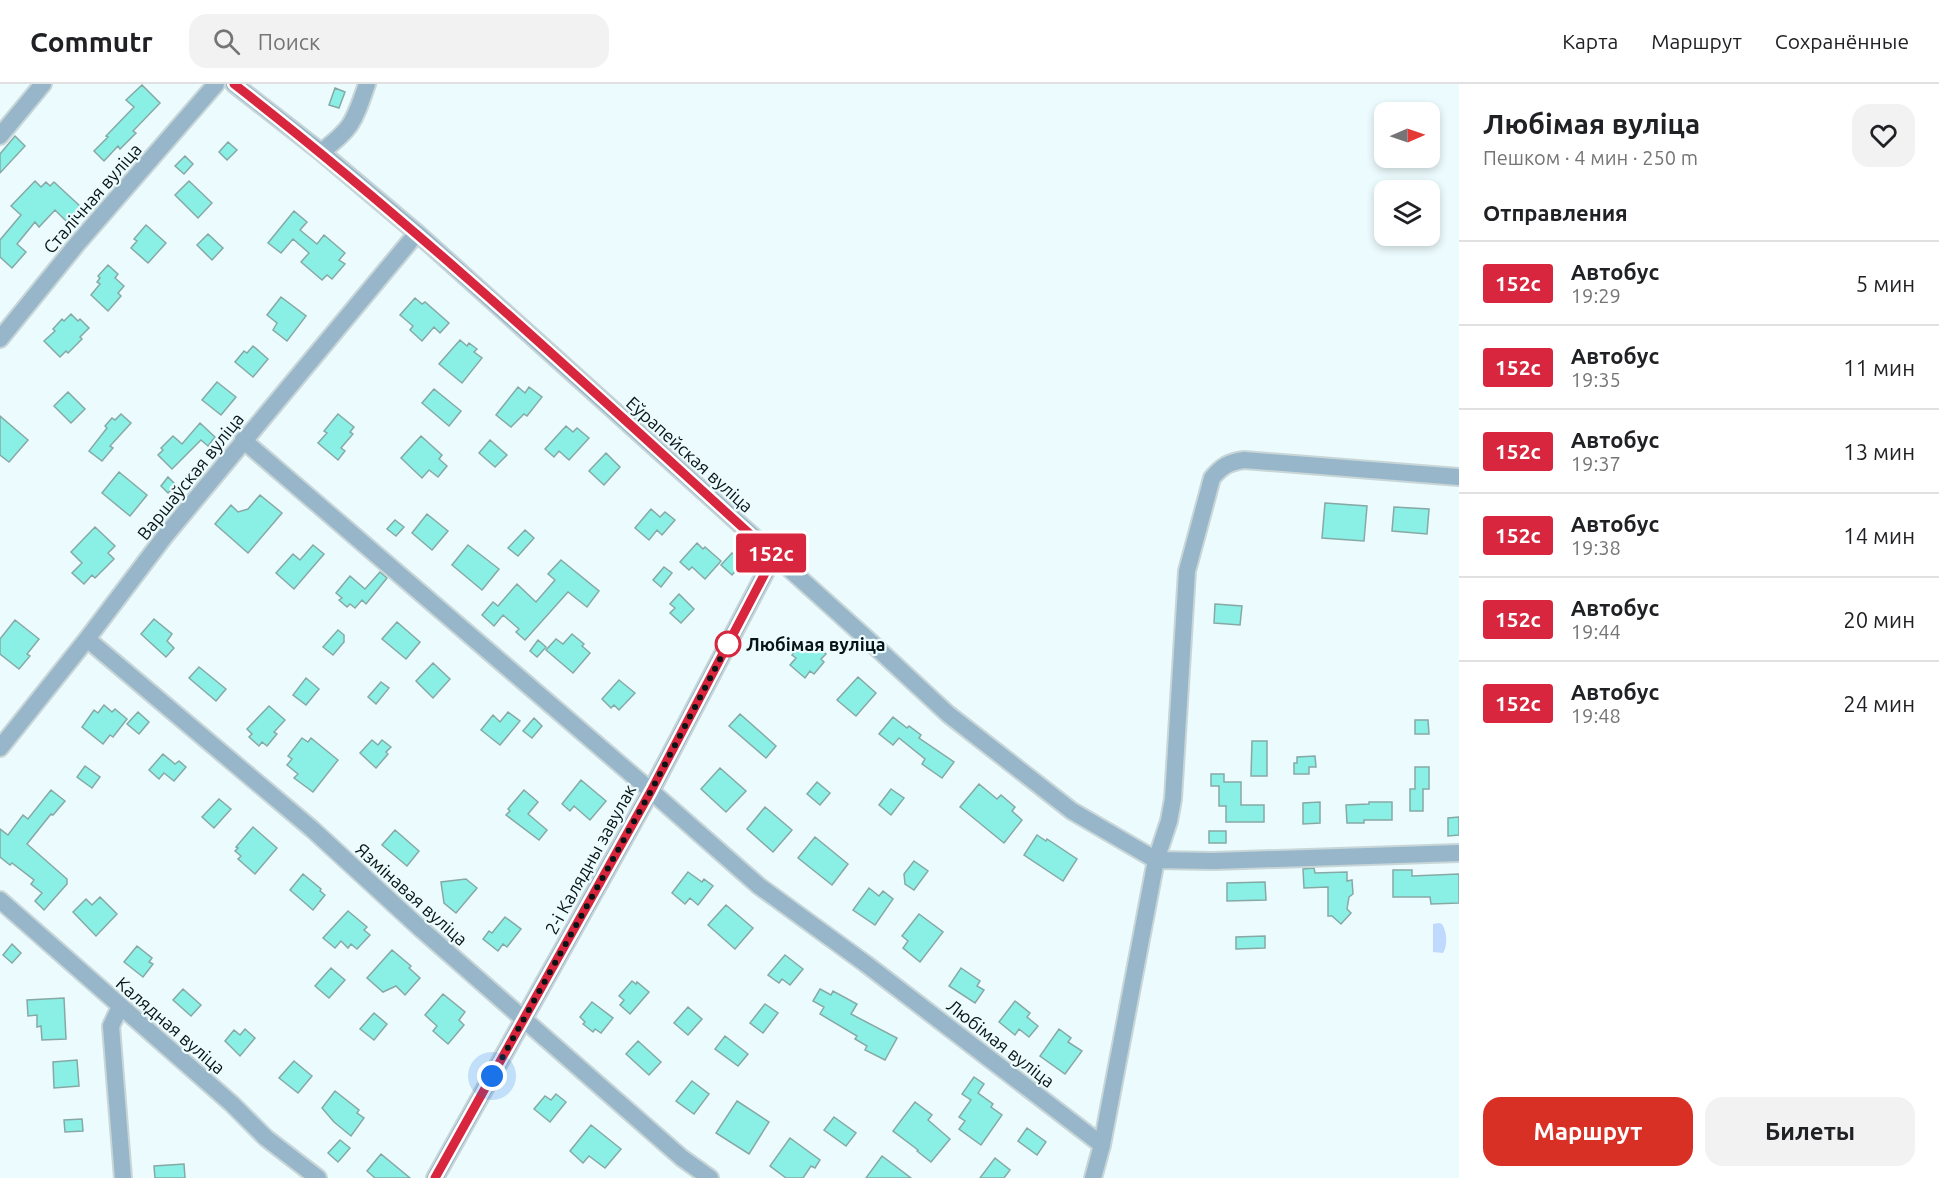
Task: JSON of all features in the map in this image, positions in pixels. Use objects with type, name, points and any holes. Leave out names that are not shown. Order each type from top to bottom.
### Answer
[{"type":"street","points":[[0,136],[43,84]]},
{"type":"street","name":"Сталічная вуліца","points":[[0,339],[77,244],[216,84]]},
{"type":"street","name":"Еўрапейская вуліца","points":[[234,84],[321,152],[417,233],[948,714],[1072,811],[1156,860]]},
{"type":"street","points":[[321,152],[349,128],[367,84]]},
{"type":"street","name":"Варшаўская вуліца","points":[[0,748],[165,536],[417,233]]},
{"type":"street","name":"Любімая вуліца","points":[[243,440],[759,885],[1102,1145]]},
{"type":"street","points":[[1093,1178],[1102,1145],[1156,860],[1173,800],[1187,571],[1212,478],[1220,468],[1230,462],[1244,460],[1459,477]]},
{"type":"street","name":"2-і Калядны завулак","points":[[435,1178],[651,791],[774,556]]},
{"type":"street","name":"Язмінавая вуліца","points":[[87,639],[312,829],[523,1020],[682,1158],[710,1178]]},
{"type":"street","points":[[1156,860],[1214,861],[1459,853]]},
{"type":"street","name":"Калядная вуліца","points":[[0,900],[232,1104],[266,1138],[318,1178]]},
{"type":"street","points":[[120,1007],[111,1026],[123,1178]]},
{"type":"water","points":[[1439,923],[1444,927],[1446,935],[1446,946],[1443,953],[1433,952],[1433,924]]},
{"type":"building","points":[[142,85],[160,103],[133,131],[136,133],[120,149],[118,146],[104,161],[94,151],[134,107],[126,100]]},
{"type":"building","points":[[335,88],[345,92],[339,108],[329,105]]},
{"type":"building","points":[[15,136],[25,146],[0,173],[0,154]]},
{"type":"building","points":[[228,142],[237,150],[227,160],[219,152]]},
{"type":"building","points":[[185,156],[193,164],[184,174],[175,166]]},
{"type":"building","points":[[35,181],[41,187],[46,182],[50,186],[54,182],[81,207],[67,222],[55,210],[39,227],[35,222],[17,244],[26,252],[12,268],[0,257],[0,240],[21,215],[11,206]]},
{"type":"building","points":[[189,181],[212,203],[198,218],[175,195]]},
{"type":"building","points":[[294,211],[307,222],[300,230],[317,244],[324,235],[345,253],[339,260],[345,264],[332,279],[327,275],[322,280],[301,262],[309,253],[293,239],[281,253],[268,243]]},
{"type":"building","points":[[146,225],[166,243],[148,263],[131,248],[137,241],[134,239]]},
{"type":"building","points":[[208,234],[223,248],[212,260],[197,245]]},
{"type":"building","points":[[108,265],[118,274],[115,278],[124,286],[118,293],[121,296],[108,311],[91,295],[100,284],[97,282],[100,278],[98,276]]},
{"type":"building","points":[[281,297],[306,316],[287,341],[273,330],[277,323],[267,315]]},
{"type":"building","points":[[415,298],[422,304],[425,302],[449,323],[440,333],[434,327],[422,341],[410,330],[413,326],[400,315]]},
{"type":"building","points":[[71,314],[89,328],[68,353],[66,351],[60,357],[44,341],[55,331],[53,329],[62,319],[64,321]]},
{"type":"building","points":[[460,340],[467,346],[469,343],[477,349],[474,352],[482,358],[462,383],[439,364]]},
{"type":"building","points":[[253,346],[268,359],[253,377],[235,362],[244,351],[247,353]]},
{"type":"building","points":[[217,382],[236,397],[221,415],[202,400]]},
{"type":"building","points":[[518,387],[525,393],[529,387],[542,397],[527,416],[524,414],[511,427],[496,415]]},
{"type":"building","points":[[434,389],[461,411],[449,426],[422,403]]},
{"type":"building","points":[[68,392],[85,409],[71,423],[54,406]]},
{"type":"building","points":[[121,414],[131,423],[110,446],[113,448],[102,461],[89,451],[107,428],[105,426],[112,418],[115,420]]},
{"type":"building","points":[[338,414],[354,427],[350,432],[353,434],[341,448],[345,451],[338,460],[318,443],[327,433],[324,431]]},
{"type":"building","points":[[0,416],[28,440],[9,462],[0,455]]},
{"type":"building","points":[[200,423],[215,437],[208,446],[201,440],[172,469],[158,455],[163,450],[161,448],[173,436],[182,444]]},
{"type":"building","points":[[566,426],[573,432],[577,428],[589,438],[569,460],[559,451],[554,457],[545,449]]},
{"type":"building","points":[[421,436],[442,455],[439,459],[447,466],[438,477],[429,470],[422,478],[401,458]]},
{"type":"building","points":[[490,440],[507,455],[495,467],[479,453]]},
{"type":"building","points":[[606,453],[620,467],[604,485],[589,471]]},
{"type":"building","points":[[119,472],[147,495],[130,516],[102,493]]},
{"type":"building","points":[[168,477],[176,485],[168,493],[161,486]]},
{"type":"building","points":[[260,495],[282,513],[248,553],[215,524],[231,505],[238,512],[248,509]]},
{"type":"building","points":[[1325,503],[1367,506],[1364,541],[1322,538]]},
{"type":"building","points":[[1394,507],[1429,509],[1427,534],[1392,531]]},
{"type":"building","points":[[651,509],[660,517],[665,512],[675,520],[662,535],[657,530],[649,540],[635,528]]},
{"type":"building","points":[[427,514],[448,531],[432,550],[412,533]]},
{"type":"building","points":[[395,520],[404,527],[396,536],[387,529]]},
{"type":"building","points":[[95,527],[115,546],[108,553],[114,559],[95,578],[92,575],[84,584],[72,573],[82,563],[71,552]]},
{"type":"building","points":[[525,530],[534,538],[518,556],[508,548]]},
{"type":"building","points":[[697,543],[721,561],[705,579],[692,567],[689,570],[680,562]]},
{"type":"building","points":[[313,545],[324,554],[294,589],[276,573],[293,554],[300,560]]},
{"type":"building","points":[[468,545],[499,569],[482,590],[452,565]]},
{"type":"building","points":[[732,553],[743,562],[732,575],[721,565]]},
{"type":"building","points":[[561,560],[599,591],[587,607],[568,592],[525,640],[516,632],[519,629],[503,615],[494,626],[482,615],[493,602],[498,606],[517,584],[536,602],[555,580],[548,574]]},
{"type":"building","points":[[664,567],[672,573],[661,587],[653,580]]},
{"type":"building","points":[[380,572],[387,578],[366,604],[362,600],[355,608],[350,604],[347,607],[339,600],[342,598],[336,593],[350,576],[365,589]]},
{"type":"building","points":[[679,594],[694,609],[681,623],[670,613],[675,608],[670,604]]},
{"type":"building","points":[[1215,604],[1242,606],[1240,625],[1214,623]]},
{"type":"building","points":[[154,619],[172,634],[167,641],[174,648],[166,657],[141,634]]},
{"type":"building","points":[[15,620],[39,639],[27,654],[30,656],[19,669],[0,654],[0,639]]},
{"type":"building","points":[[397,622],[420,642],[406,659],[382,639]]},
{"type":"building","points":[[338,630],[344,635],[344,642],[333,655],[323,647]]},
{"type":"building","points":[[572,634],[584,644],[582,646],[590,653],[573,673],[546,650],[556,639],[563,644]]},
{"type":"building","points":[[538,640],[546,647],[537,657],[530,651]]},
{"type":"building","points":[[811,641],[826,654],[821,659],[824,662],[814,674],[810,671],[805,678],[790,665],[796,658],[792,655],[801,644],[805,648]]},
{"type":"building","points":[[433,663],[450,679],[433,698],[416,681]]},
{"type":"building","points":[[199,667],[226,689],[216,701],[189,678]]},
{"type":"building","points":[[858,677],[876,693],[856,716],[837,700]]},
{"type":"building","points":[[306,678],[319,689],[306,705],[293,695]]},
{"type":"building","points":[[619,680],[635,693],[619,710],[614,705],[611,708],[602,699]]},
{"type":"building","points":[[381,682],[389,688],[376,704],[368,697]]},
{"type":"building","points":[[104,705],[112,712],[115,709],[127,719],[113,737],[110,735],[103,744],[82,727],[94,710],[98,713]]},
{"type":"building","points":[[269,706],[285,720],[274,732],[277,734],[267,746],[262,742],[259,746],[249,737],[252,734],[247,729]]},
{"type":"building","points":[[138,712],[149,722],[139,734],[127,724]]},
{"type":"building","points":[[508,712],[520,721],[500,745],[481,730],[493,715],[500,722]]},
{"type":"building","points":[[740,714],[776,746],[766,758],[729,726]]},
{"type":"building","points":[[893,717],[907,728],[909,726],[921,735],[919,738],[954,762],[942,778],[922,764],[925,759],[899,738],[893,745],[879,734]]},
{"type":"building","points":[[534,718],[542,726],[532,738],[523,731]]},
{"type":"building","points":[[1415,720],[1428,720],[1429,734],[1415,734]]},
{"type":"building","points":[[302,738],[308,742],[311,738],[338,760],[313,792],[294,778],[298,774],[287,765],[292,759],[288,756]]},
{"type":"building","points":[[372,740],[378,745],[382,740],[391,747],[376,768],[360,753]]},
{"type":"building","points":[[1252,741],[1267,741],[1267,776],[1251,776]]},
{"type":"building","points":[[163,754],[175,764],[179,761],[186,767],[174,781],[164,773],[159,779],[149,770]]},
{"type":"building","points":[[1315,756],[1316,767],[1309,767],[1309,774],[1294,774],[1294,763],[1297,763],[1297,757]]},
{"type":"building","points":[[85,766],[100,777],[92,788],[77,777]]},
{"type":"building","points":[[1415,767],[1429,767],[1429,789],[1423,789],[1423,811],[1410,811],[1410,789],[1415,789]]},
{"type":"building","points":[[720,768],[746,791],[726,812],[701,789]]},
{"type":"building","points":[[1211,774],[1224,774],[1224,782],[1241,782],[1241,805],[1264,805],[1264,822],[1226,822],[1226,806],[1219,806],[1219,786],[1211,786]]},
{"type":"building","points":[[581,780],[606,801],[590,820],[574,806],[570,811],[562,804]]},
{"type":"building","points":[[817,782],[830,793],[820,805],[807,794]]},
{"type":"building","points":[[979,784],[997,799],[1001,795],[1015,807],[1012,811],[1022,820],[1004,843],[960,807]]},
{"type":"building","points":[[891,789],[904,798],[891,815],[879,805]]},
{"type":"building","points":[[51,790],[65,801],[53,815],[51,814],[27,844],[67,879],[67,884],[44,910],[35,901],[42,893],[31,884],[34,880],[0,857],[0,829],[8,835],[23,815],[28,819]]},
{"type":"building","points":[[524,790],[538,802],[528,814],[547,830],[539,840],[506,815],[510,811],[508,809]]},
{"type":"building","points":[[219,799],[231,809],[214,828],[202,817]]},
{"type":"building","points":[[1320,802],[1320,823],[1303,824],[1303,803]]},
{"type":"building","points":[[1369,802],[1392,802],[1392,820],[1364,820],[1364,823],[1347,823],[1346,805],[1369,804]]},
{"type":"building","points":[[765,807],[792,830],[773,852],[747,829]]},
{"type":"building","points":[[1459,817],[1459,835],[1448,836],[1448,818]]},
{"type":"building","points":[[253,827],[277,848],[255,874],[238,859],[241,856],[235,851]]},
{"type":"building","points":[[395,830],[419,851],[407,866],[382,845]]},
{"type":"building","points":[[1209,831],[1226,831],[1226,843],[1209,843]]},
{"type":"building","points":[[1037,835],[1077,859],[1063,881],[1024,855]]},
{"type":"building","points":[[815,837],[848,864],[832,885],[798,858]]},
{"type":"building","points":[[914,861],[928,871],[914,890],[905,884],[904,874]]},
{"type":"building","points":[[1314,868],[1315,873],[1347,872],[1347,881],[1352,880],[1353,894],[1349,897],[1347,909],[1351,913],[1341,924],[1332,916],[1328,916],[1328,887],[1304,888],[1303,869]]},
{"type":"building","points":[[1393,870],[1412,870],[1412,876],[1459,874],[1459,903],[1431,904],[1430,897],[1393,897]]},
{"type":"building","points":[[688,872],[702,882],[704,879],[713,886],[698,905],[690,898],[685,904],[672,893]]},
{"type":"building","points":[[303,874],[325,895],[313,910],[290,890]]},
{"type":"building","points":[[466,879],[477,888],[456,913],[444,903],[441,882]]},
{"type":"building","points":[[1265,882],[1266,900],[1227,901],[1227,883]]},
{"type":"building","points":[[869,888],[879,896],[883,891],[893,899],[875,925],[853,910]]},
{"type":"building","points":[[100,897],[117,914],[96,936],[73,912],[86,899],[92,905]]},
{"type":"building","points":[[726,905],[753,928],[735,949],[708,925]]},
{"type":"building","points":[[348,911],[367,927],[364,930],[370,935],[357,949],[351,944],[348,948],[341,941],[335,948],[323,938]]},
{"type":"building","points":[[919,914],[943,932],[920,962],[903,948],[908,941],[902,936]]},
{"type":"building","points":[[505,917],[521,929],[507,947],[503,944],[498,951],[483,939],[489,931],[492,933]]},
{"type":"building","points":[[1265,936],[1265,948],[1236,949],[1236,937]]},
{"type":"building","points":[[12,944],[21,953],[12,963],[3,955]]},
{"type":"building","points":[[137,946],[152,958],[149,962],[153,964],[143,977],[124,962]]},
{"type":"building","points":[[392,950],[411,966],[409,968],[420,978],[405,995],[396,986],[383,992],[367,978]]},
{"type":"building","points":[[785,955],[803,969],[790,985],[782,979],[779,983],[768,975]]},
{"type":"building","points":[[331,968],[345,980],[329,998],[315,986]]},
{"type":"building","points":[[961,968],[980,981],[977,986],[984,990],[975,1003],[949,986]]},
{"type":"building","points":[[632,981],[636,984],[637,982],[649,992],[630,1014],[620,1005],[624,1000],[619,996]]},
{"type":"building","points":[[183,989],[201,1005],[191,1016],[173,1000]]},
{"type":"building","points":[[820,989],[831,995],[833,991],[857,1004],[851,1014],[897,1038],[885,1060],[865,1050],[867,1046],[855,1039],[857,1036],[820,1014],[824,1007],[813,1001]]},
{"type":"building","points":[[443,994],[465,1012],[459,1020],[464,1025],[448,1044],[433,1031],[437,1026],[425,1015]]},
{"type":"building","points":[[64,998],[66,1039],[42,1040],[41,1026],[37,1027],[37,1015],[28,1016],[27,1000]]},
{"type":"building","points":[[1015,1001],[1030,1013],[1027,1017],[1038,1026],[1029,1037],[1019,1029],[1015,1035],[999,1022]]},
{"type":"building","points":[[592,1002],[613,1018],[601,1033],[595,1029],[593,1032],[583,1024],[585,1022],[580,1017]]},
{"type":"building","points":[[765,1004],[778,1013],[763,1033],[750,1023]]},
{"type":"building","points":[[688,1007],[702,1019],[688,1035],[674,1023]]},
{"type":"building","points":[[374,1013],[387,1024],[374,1040],[360,1029]]},
{"type":"building","points":[[245,1029],[255,1038],[240,1056],[225,1041],[234,1030],[240,1035]]},
{"type":"building","points":[[1059,1029],[1071,1038],[1068,1042],[1082,1051],[1065,1074],[1040,1056]]},
{"type":"building","points":[[725,1036],[748,1054],[738,1066],[715,1049]]},
{"type":"building","points":[[638,1041],[661,1062],[649,1075],[626,1054]]},
{"type":"building","points":[[77,1060],[79,1086],[54,1088],[53,1062]]},
{"type":"building","points":[[294,1061],[312,1076],[298,1093],[279,1078]]},
{"type":"building","points":[[974,1077],[984,1084],[978,1093],[993,1104],[991,1107],[1002,1115],[981,1145],[959,1129],[965,1121],[959,1117],[971,1100],[962,1094]]},
{"type":"building","points":[[692,1081],[709,1094],[694,1114],[676,1101]]},
{"type":"building","points":[[335,1091],[359,1110],[357,1113],[364,1118],[351,1136],[322,1108]]},
{"type":"building","points":[[556,1094],[566,1102],[550,1122],[534,1109],[545,1096],[551,1100]]},
{"type":"building","points":[[737,1101],[769,1122],[749,1154],[716,1133]]},
{"type":"building","points":[[915,1102],[932,1115],[928,1120],[950,1139],[931,1162],[893,1131]]},
{"type":"building","points":[[834,1117],[856,1133],[846,1146],[824,1130]]},
{"type":"building","points":[[82,1119],[83,1131],[65,1132],[64,1120]]},
{"type":"building","points":[[591,1125],[621,1149],[605,1168],[589,1156],[583,1163],[570,1151]]},
{"type":"building","points":[[1027,1128],[1046,1142],[1037,1155],[1018,1141]]},
{"type":"building","points":[[790,1138],[820,1160],[815,1168],[811,1166],[803,1178],[786,1178],[770,1166]]},
{"type":"building","points":[[340,1140],[350,1148],[338,1162],[328,1153]]},
{"type":"building","points":[[381,1154],[410,1178],[375,1178],[367,1171]]},
{"type":"building","points":[[882,1156],[911,1178],[866,1178]]},
{"type":"building","points":[[995,1158],[1010,1170],[1004,1178],[980,1178]]},
{"type":"building","points":[[184,1164],[185,1178],[155,1178],[154,1166]]},
{"type":"bus line","name":"152с","points":[[234,84],[321,152],[417,233],[774,556],[651,791],[435,1178]]},
{"type":"place","name":"Любімая вуліца","points":[[728,644]]},
{"type":"route","points":[[492,1076],[651,791],[728,644]]}]
